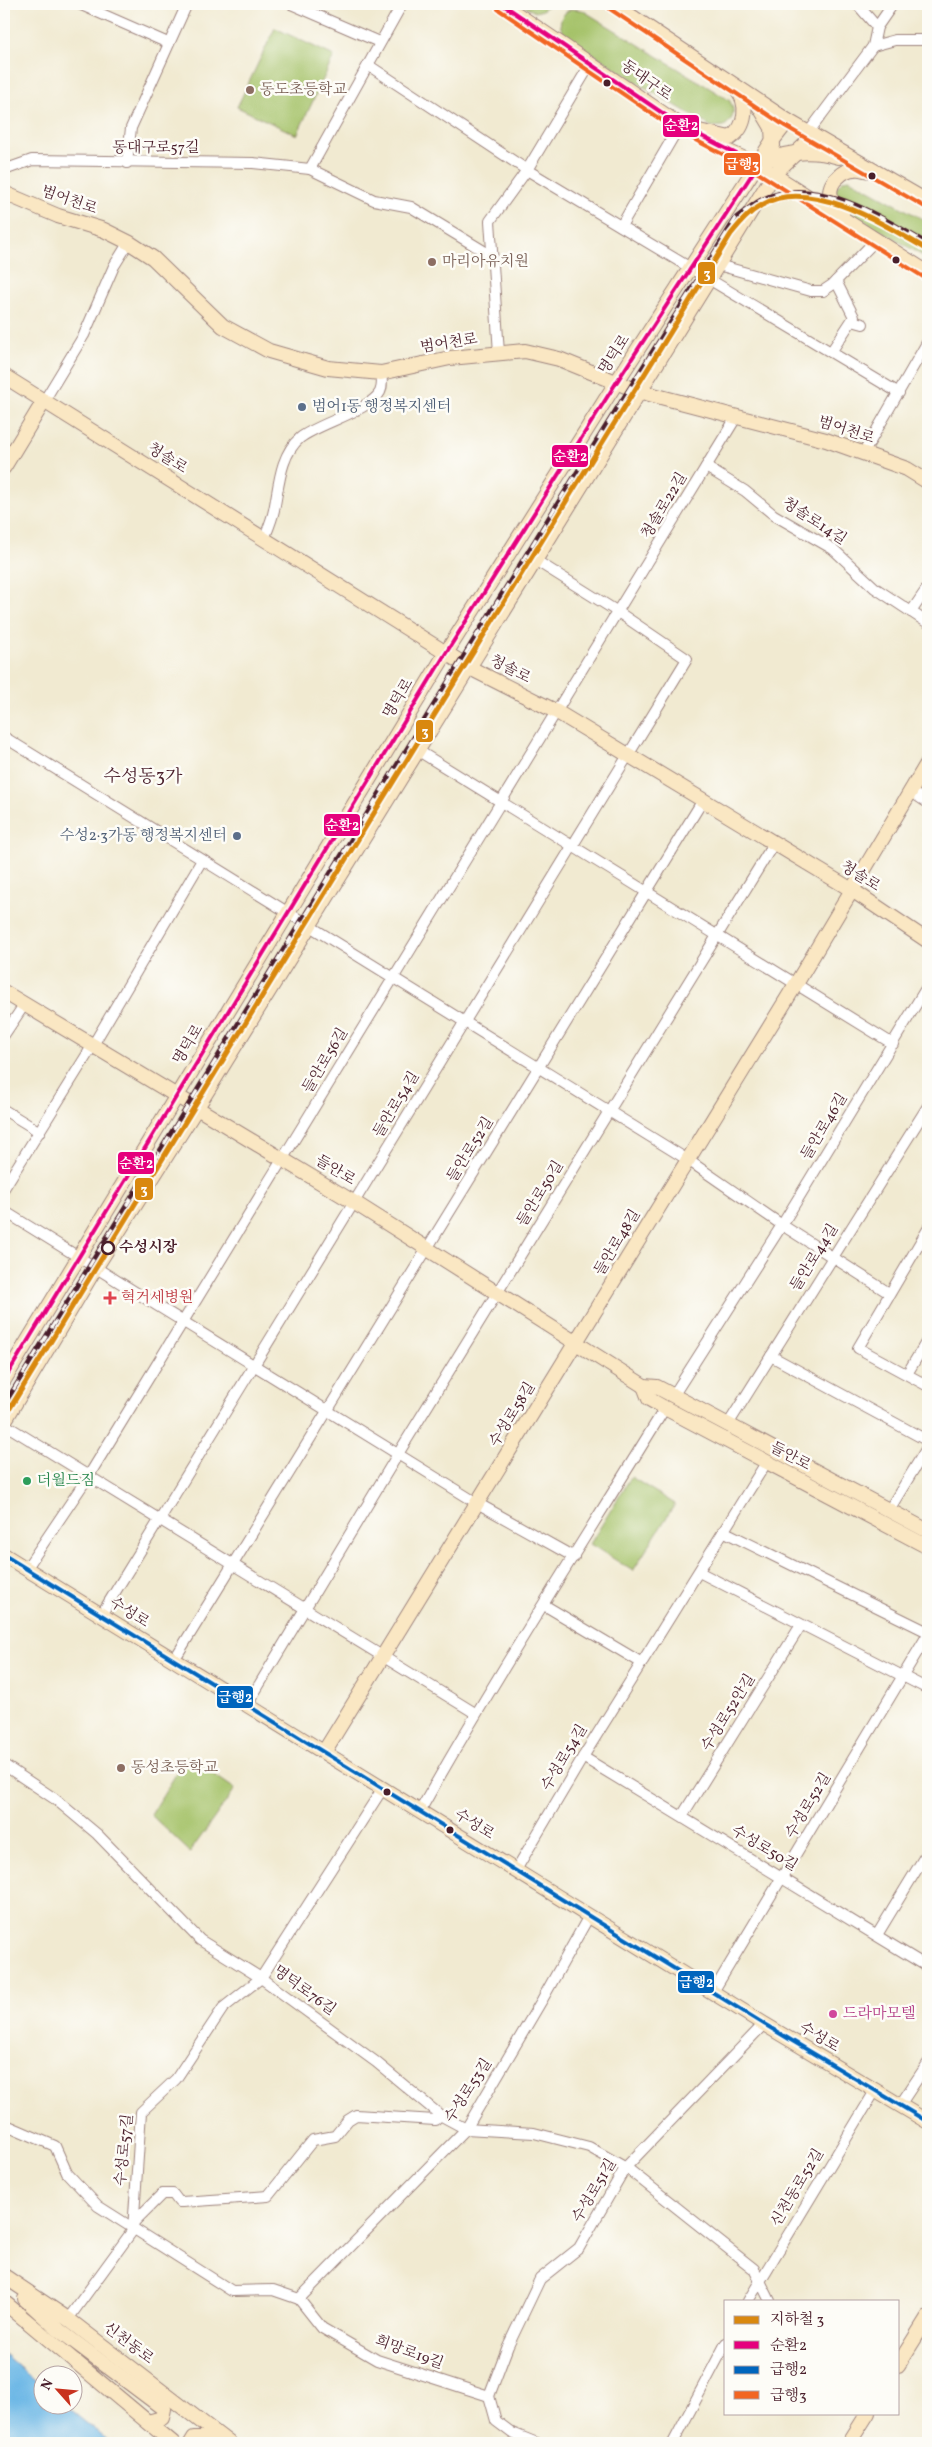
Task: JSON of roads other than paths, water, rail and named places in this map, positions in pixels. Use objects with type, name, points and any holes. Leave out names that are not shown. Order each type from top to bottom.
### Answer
[{"type":"main road","name":"동대구로","points":[[502,4],[684,127],[727,151],[758,164],[928,273]]},
{"type":"main road","points":[[613,4],[788,121],[928,202]]},
{"type":"main road","points":[[684,127],[730,138],[735,134],[744,120],[745,110],[740,93],[732,84]]},
{"type":"main road","points":[[755,99],[772,128],[774,174]]},
{"type":"main road","name":"명덕로","points":[[4,1380],[446,653],[616,383],[773,140],[788,121]]},
{"type":"main road","points":[[4,1423],[96,1267],[196,1109],[417,750],[470,668],[638,391],[774,174],[811,134]]},
{"type":"main road","points":[[758,164],[773,157],[795,152],[821,152],[859,162]]},
{"type":"main road","points":[[854,227],[835,208],[829,191],[832,183],[843,172],[855,168],[877,172]]},
{"type":"main road","name":"범어천로","points":[[4,193],[58,216],[104,230],[128,242],[153,258],[223,326],[237,336],[269,351],[328,368],[381,373],[450,358],[525,351],[550,357],[638,391],[826,440],[907,469],[928,482]]},
{"type":"main road","name":"청솔로","points":[[4,376],[470,668],[557,712],[852,890],[928,941]]},
{"type":"main road","points":[[4,467],[44,401]]},
{"type":"main road","points":[[852,890],[928,762]]},
{"type":"main road","name":"들안로48길","points":[[576,1344],[852,890]]},
{"type":"main road","name":"들안로","points":[[4,992],[93,1044],[196,1109],[355,1202],[644,1386],[657,1387],[727,1426],[928,1531]]},
{"type":"main road","name":"수성로58길","points":[[324,1752],[576,1344]]},
{"type":"main road","name":"들안로","points":[[644,1386],[649,1399],[766,1463],[928,1547]]},
{"type":"main road","name":"수성로","points":[[4,1556],[764,2024],[928,2122]]},
{"type":"main road","points":[[4,2278],[59,2330],[164,2409],[162,2418],[148,2422]]},
{"type":"main road","name":"신천동로","points":[[4,2278],[68,2319],[229,2443]]},
{"type":"main road","points":[[4,2302],[173,2443]]},
{"type":"main road","points":[[900,2362],[927,2321]]},
{"type":"main road","points":[[849,2443],[867,2414]]},
{"type":"main road","points":[[191,2443],[194,2438],[202,2438],[209,2443]]},
{"type":"street","points":[[79,4],[168,44]]},
{"type":"street","points":[[127,163],[131,128],[187,4]]},
{"type":"street","points":[[291,4],[379,42]]},
{"type":"street","points":[[310,169],[368,66],[379,42],[402,4]]},
{"type":"street","points":[[857,4],[877,27]]},
{"type":"street","points":[[811,134],[872,46],[877,27],[893,4]]},
{"type":"street","points":[[872,46],[895,40],[928,40]]},
{"type":"street","points":[[499,353],[490,221],[527,170],[590,63]]},
{"type":"street","points":[[368,66],[527,170],[899,393]]},
{"type":"street","points":[[621,226],[684,127]]},
{"type":"street","name":"동대구로57길","points":[[4,170],[32,160],[127,163],[253,163],[310,169],[374,200],[411,207],[492,256]]},
{"type":"street","points":[[718,265],[811,291],[823,291],[836,281],[875,240]]},
{"type":"street","points":[[44,401],[84,335],[114,266],[128,242]]},
{"type":"street","points":[[831,352],[852,321],[853,312],[836,281]]},
{"type":"street","points":[[852,321],[863,324]]},
{"type":"street","points":[[864,454],[928,341]]},
{"type":"street","points":[[264,539],[271,521],[282,471],[296,443],[314,430],[367,404],[378,395],[382,386],[381,373]]},
{"type":"street","name":"청솔로22길","points":[[557,712],[737,416]]},
{"type":"street","name":"청솔로14길","points":[[706,467],[744,491],[774,515],[833,549],[875,588],[928,622]]},
{"type":"street","points":[[535,560],[618,612]]},
{"type":"street","points":[[912,612],[928,586]]},
{"type":"street","name":"들안로54길","points":[[101,1615],[687,659],[618,612]]},
{"type":"street","name":"들안로56길","points":[[26,1569],[88,1477],[557,712]]},
{"type":"street","points":[[4,737],[688,1160],[782,1225],[889,1293]]},
{"type":"street","points":[[417,750],[893,1044]]},
{"type":"street","points":[[910,791],[928,803]]},
{"type":"street","name":"들안로52길","points":[[174,1660],[703,800]]},
{"type":"street","name":"들안로50길","points":[[247,1705],[303,1609],[774,843]]},
{"type":"street","points":[[4,1188],[40,1132],[202,860]]},
{"type":"street","name":"들안로46길","points":[[673,1396],[782,1225],[928,984]]},
{"type":"street","points":[[4,1035],[24,1005]]},
{"type":"street","name":"들안로44길","points":[[727,1426],[928,1106]]},
{"type":"street","points":[[4,1110],[40,1132]]},
{"type":"street","points":[[4,1211],[477,1503],[574,1557]]},
{"type":"street","points":[[928,1229],[858,1348],[928,1386]]},
{"type":"street","points":[[907,1374],[928,1339]]},
{"type":"street","points":[[771,1356],[928,1441]]},
{"type":"street","points":[[420,1811],[475,1713],[574,1557],[665,1408]]},
{"type":"street","points":[[4,1423],[88,1477],[160,1519],[303,1609],[475,1713]]},
{"type":"street","points":[[889,1510],[928,1446]]},
{"type":"street","name":"수성로54길","points":[[516,1870],[583,1757],[766,1463]]},
{"type":"street","name":"수성로52길","points":[[713,1992],[904,1677],[928,1633],[723,1532]]},
{"type":"street","points":[[699,1572],[928,1690]]},
{"type":"street","points":[[544,1605],[642,1663]]},
{"type":"street","name":"수성로52안길","points":[[682,1816],[801,1625]]},
{"type":"street","name":"수성로50길","points":[[583,1757],[928,1967]]},
{"type":"street","name":"명덕로76길","points":[[4,1765],[56,1799],[97,1834],[200,1940],[261,1978],[376,2062],[440,2115],[466,2129],[534,2133],[589,2147],[625,2168],[754,2269],[769,2300]]},
{"type":"street","name":"수성로57길","points":[[133,2226],[141,2112],[176,2079],[223,2008],[261,1978],[383,1788]]},
{"type":"street","points":[[877,1935],[928,1851]]},
{"type":"street","name":"수성로53길","points":[[299,2299],[466,2129],[589,1916]]},
{"type":"street","name":"수성로51길","points":[[489,2396],[508,2346],[540,2279],[579,2248],[625,2168],[764,2024]]},
{"type":"street","points":[[900,2105],[928,2063]]},
{"type":"street","name":"신천동로52길","points":[[749,2300],[875,2091]]},
{"type":"street","points":[[68,2319],[133,2226],[162,2194],[173,2194],[179,2202],[268,2196],[313,2140],[335,2136],[348,2120],[356,2115],[435,2120],[440,2115]]},
{"type":"street","points":[[4,2124],[55,2146],[67,2173],[98,2206],[133,2226],[232,2291],[273,2290],[299,2299]]},
{"type":"street","name":"희망로19길","points":[[299,2299],[322,2328],[376,2360],[489,2396]]},
{"type":"street","points":[[673,2443],[724,2347]]},
{"type":"street","points":[[489,2396],[496,2421],[512,2433],[537,2443]]},
{"type":"water","points":[[4,2354],[32,2378],[32,2414],[75,2414],[111,2443],[7,2443],[4,2440]]},
{"type":"railway","points":[[4,1405],[556,506],[736,218],[761,200],[782,193],[804,192],[826,195],[848,202],[928,244]]},
{"type":"metro line","name":"3","points":[[4,1418],[731,234],[749,214],[762,205],[781,198],[802,196],[824,200],[847,208],[870,218],[928,250]]},
{"type":"place","name":"동도초등학교","points":[[250,90]]},
{"type":"place","name":"마리아유치원","points":[[432,262]]},
{"type":"place","name":"범어1동 행정복지센터","points":[[302,407]]},
{"type":"place","name":"수성2·3가동 행정복지센터","points":[[237,836]]},
{"type":"place","name":"수성시장","points":[[108,1248]]},
{"type":"place","name":"혁거세병원","points":[[110,1298]]},
{"type":"place","name":"더월드짐","points":[[27,1481]]},
{"type":"place","name":"동성초등학교","points":[[121,1768]]},
{"type":"place","name":"드라마모텔","points":[[833,2014]]},
{"type":"district","name":"수성동3가","points":[[143,777]]}]
